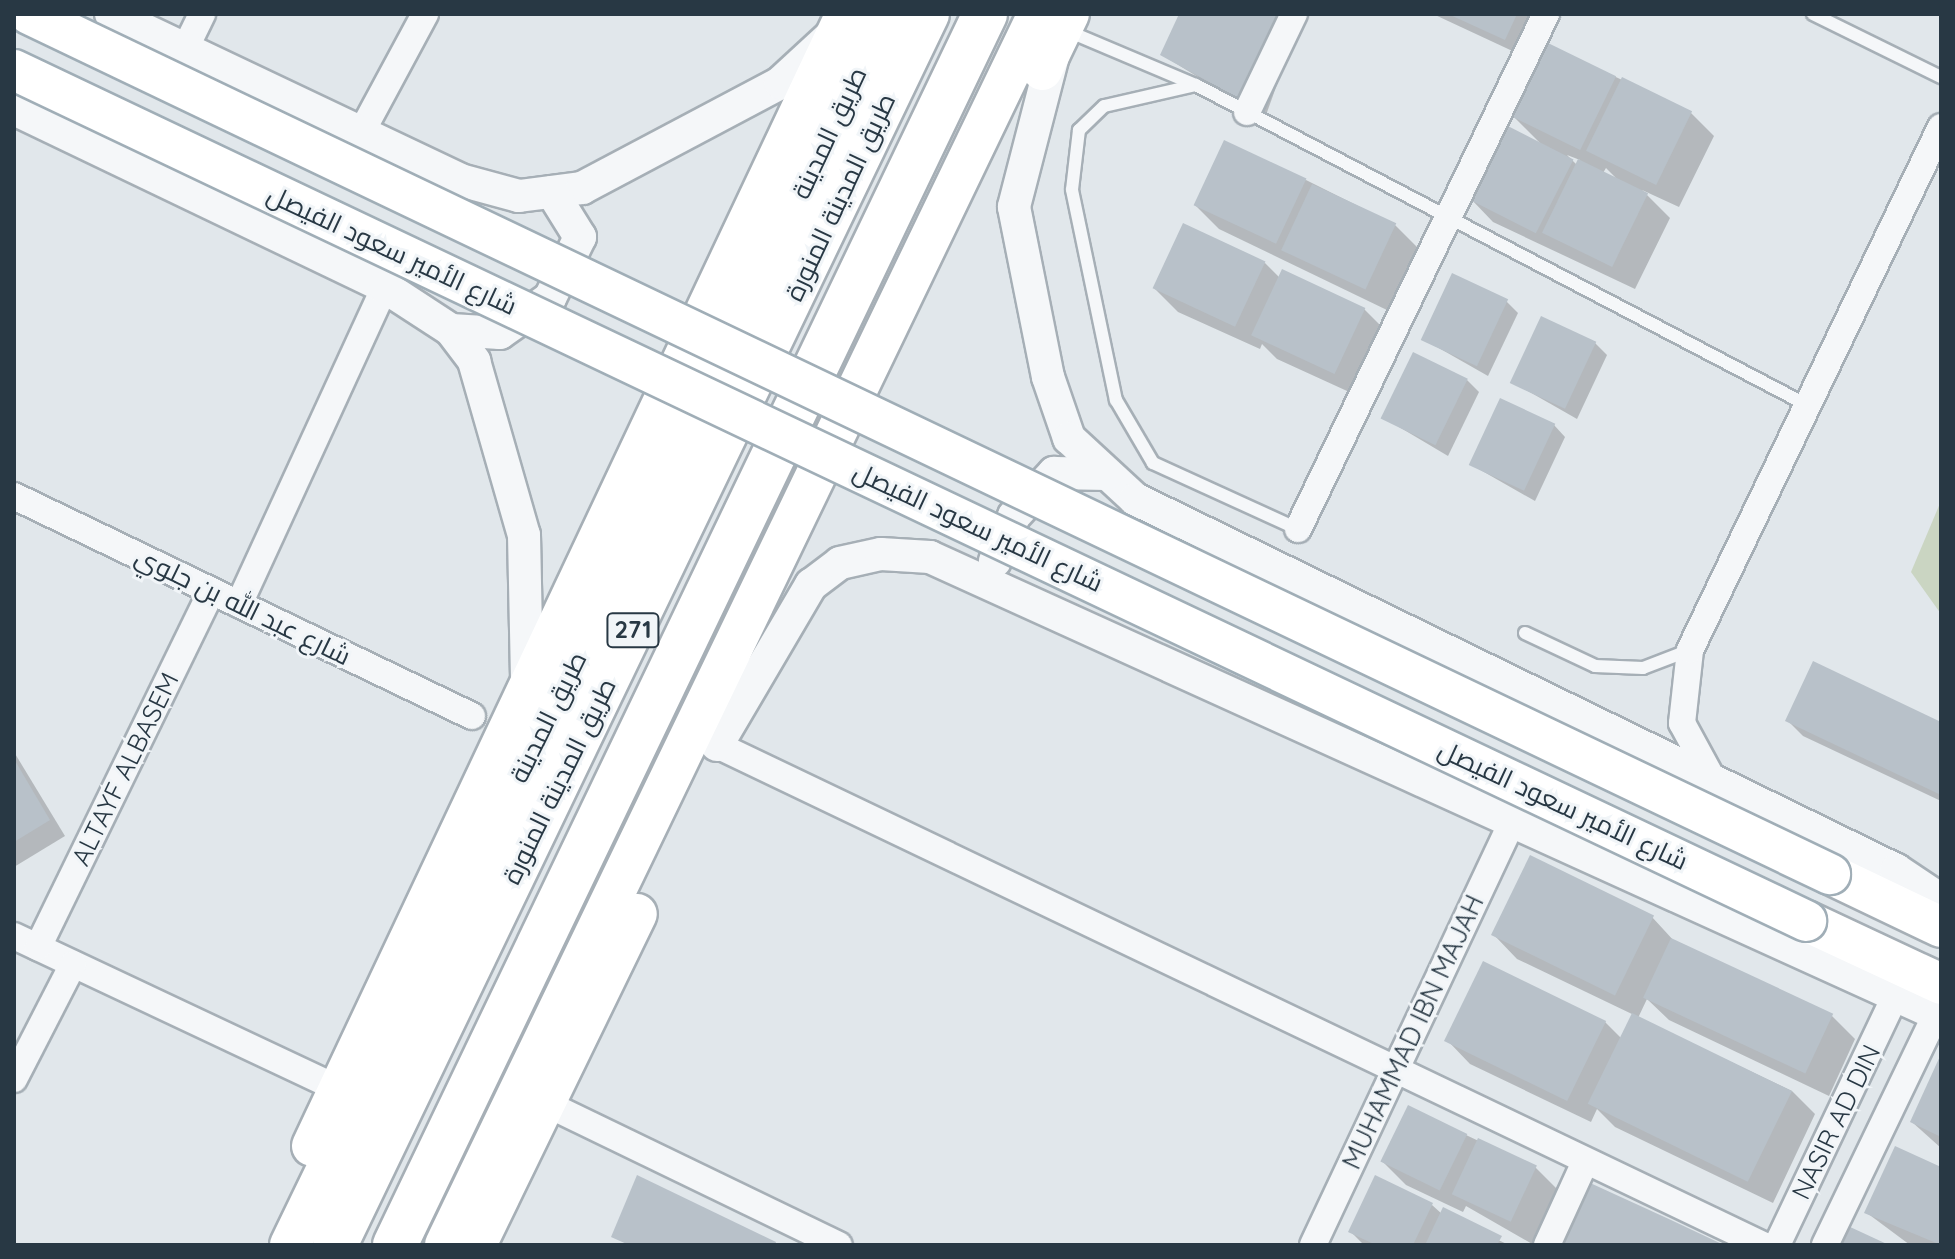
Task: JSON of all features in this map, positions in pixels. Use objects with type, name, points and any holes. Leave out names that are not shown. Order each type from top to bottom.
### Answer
[{"type":"highway","name":"طريق المدينة المنورة","points":[[335,1245],[927,14]]},
{"type":"highway","name":"طريق المدينة المنورة","points":[[395,1245],[985,14]]},
{"type":"main road","name":"شارع الأمير سعود الفيصل","points":[[29,14],[855,404],[1941,927]]},
{"type":"main road","name":"طريق المدينة","points":[[290,1245],[704,399],[885,14]]},
{"type":"main road","points":[[445,1245],[855,404],[1056,19]]},
{"type":"main road","points":[[476,1245],[547,1104],[717,745],[1056,19]]},
{"type":"main road","name":"طريق المدينة","points":[[274,1245],[335,1087],[524,697],[842,22]]},
{"type":"main road","name":"شارع الأمير سعود الفيصل","points":[[14,70],[1806,921],[1939,1005]]},
{"type":"street","points":[[111,14],[460,180],[519,196],[582,188],[780,83],[842,22]]},
{"type":"street","points":[[185,49],[202,14]]},
{"type":"street","points":[[361,133],[425,14]]},
{"type":"street","points":[[1247,112],[1294,14]]},
{"type":"street","points":[[1298,529],[1546,14]]},
{"type":"street","points":[[1056,19],[1014,207],[1048,377],[1069,438],[1135,499],[1714,782],[1941,900]]},
{"type":"street","points":[[14,109],[385,287],[451,330],[474,361],[524,535],[531,640],[524,697]]},
{"type":"street","points":[[1714,782],[1682,723],[1690,650],[1941,127]]},
{"type":"street","points":[[451,330],[500,333],[550,298],[580,237],[552,192]]},
{"type":"street","points":[[239,604],[385,287]]},
{"type":"street","points":[[1023,595],[994,564],[1014,516],[1054,473],[1107,474]]},
{"type":"street","name":"شارع عبد الله بن جلوي","points":[[14,496],[472,716]]},
{"type":"street","points":[[1763,1245],[717,745],[811,585],[840,563],[881,554],[930,557],[1023,595],[1894,999],[1939,1005]]},
{"type":"street","name":"ALTAYF ALBASEM","points":[[26,942],[212,591]]},
{"type":"street","name":"MUHAMMAD IBN MAJAH","points":[[1313,1245],[1513,820]]},
{"type":"street","points":[[26,942],[335,1087]]},
{"type":"street","points":[[14,1079],[73,964]]},
{"type":"street","name":"NASIR AD DIN","points":[[1777,1245],[1894,999]]},
{"type":"street","name":"NASIR AD DIN","points":[[1825,1245],[1939,1005]]},
{"type":"street","points":[[547,1104],[839,1245]]},
{"type":"street","points":[[1547,1245],[1585,1162]]},
{"type":"lane","points":[[1813,14],[1941,77]]},
{"type":"lane","points":[[1056,19],[1196,85],[1807,405]]},
{"type":"lane","points":[[1196,85],[1104,106],[1079,130],[1072,190],[1116,400],[1153,463],[1298,529]]},
{"type":"lane","points":[[1525,633],[1595,666],[1643,668],[1690,650]]},
{"type":"green space","points":[[1941,501],[1941,614],[1911,572]]},
{"type":"building","points":[[1179,14],[1281,14],[1249,104],[1160,55]]},
{"type":"building","points":[[1448,14],[1517,14],[1505,40]]},
{"type":"building","points":[[1546,42],[1616,76],[1580,150],[1510,116]]},
{"type":"building","points":[[1622,77],[1692,111],[1656,185],[1586,151]]},
{"type":"building","points":[[1504,124],[1573,159],[1536,233],[1466,198]]},
{"type":"building","points":[[1224,140],[1306,178],[1276,244],[1194,205]]},
{"type":"building","points":[[1578,159],[1648,193],[1612,267],[1542,233]]},
{"type":"building","points":[[1312,184],[1396,223],[1365,289],[1281,250]]},
{"type":"building","points":[[1183,223],[1265,261],[1235,327],[1153,288]]},
{"type":"building","points":[[1282,269],[1365,308],[1335,374],[1251,335]]},
{"type":"building","points":[[1452,273],[1508,299],[1477,366],[1421,340]]},
{"type":"building","points":[[1541,316],[1596,342],[1565,409],[1510,383]]},
{"type":"building","points":[[1413,352],[1468,379],[1435,445],[1381,419]]},
{"type":"building","points":[[1500,398],[1555,424],[1524,491],[1469,465]]},
{"type":"building","points":[[1813,661],[1941,722],[1941,795],[1785,721]]},
{"type":"building","points":[[14,759],[50,820],[14,842]]},
{"type":"building","points":[[1530,855],[1654,915],[1615,995],[1491,935]]},
{"type":"building","points":[[1671,938],[1833,1014],[1805,1073],[1643,998]]},
{"type":"building","points":[[1483,961],[1606,1021],[1567,1101],[1444,1041]]},
{"type":"building","points":[[1632,1013],[1792,1091],[1748,1182],[1588,1104]]},
{"type":"building","points":[[1941,1054],[1941,1137],[1910,1122]]},
{"type":"building","points":[[1408,1105],[1467,1134],[1440,1191],[1380,1162]]},
{"type":"building","points":[[1478,1138],[1537,1165],[1511,1222],[1452,1194]]},
{"type":"building","points":[[1895,1146],[1941,1167],[1941,1245],[1864,1213]]},
{"type":"building","points":[[637,1175],[776,1242],[775,1245],[629,1245],[611,1237]]},
{"type":"building","points":[[1375,1175],[1433,1203],[1413,1245],[1376,1245],[1348,1232]]},
{"type":"building","points":[[1588,1182],[1671,1220],[1724,1245],[1559,1245]]},
{"type":"building","points":[[1443,1207],[1502,1236],[1497,1245],[1425,1245]]},
{"type":"building","points":[[1848,1226],[1889,1245],[1839,1245]]}]
